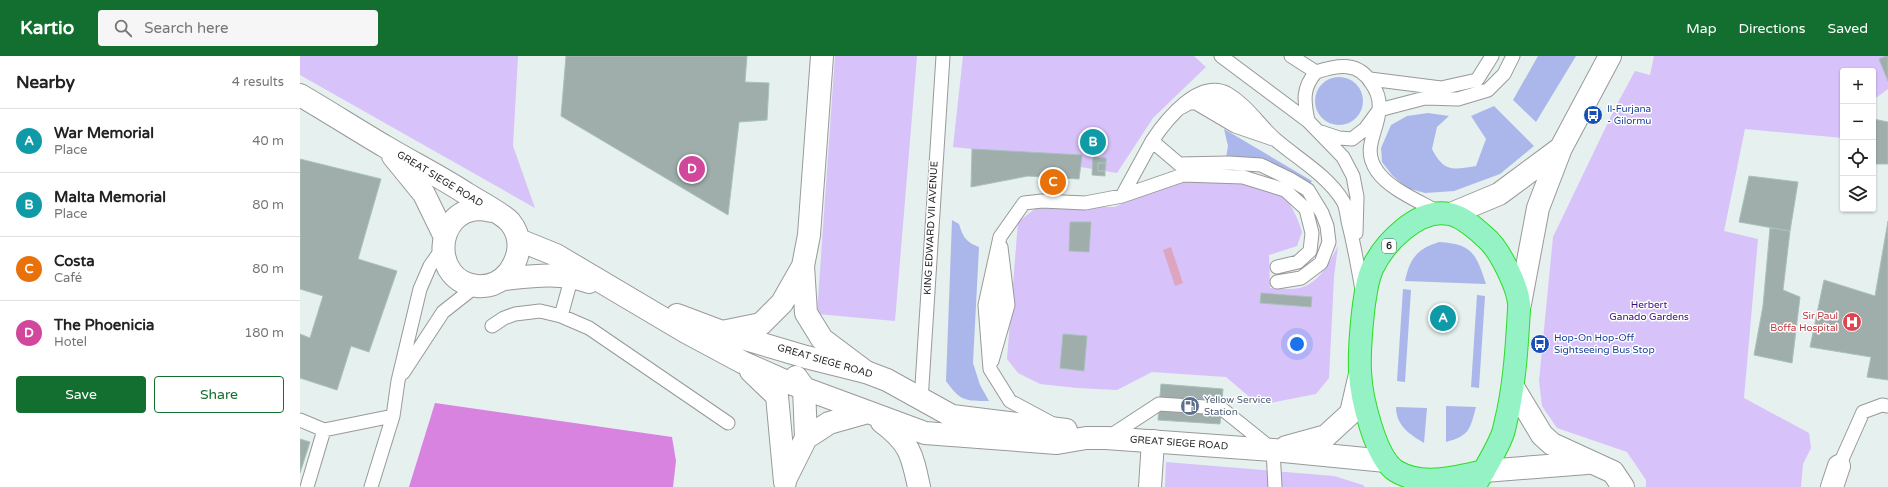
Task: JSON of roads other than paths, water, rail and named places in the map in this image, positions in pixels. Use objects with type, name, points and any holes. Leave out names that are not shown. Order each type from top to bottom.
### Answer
[{"type":"highway","name":"6","points":[[1394,473],[1372,432],[1366,408],[1360,372],[1364,303],[1372,269],[1401,230],[1422,218],[1446,213]]},
{"type":"highway","points":[[1394,473],[1421,479],[1479,479],[1503,433],[1513,387],[1520,304],[1504,261],[1492,242],[1472,226],[1446,213]]},
{"type":"street","points":[[822,56],[809,234],[803,266],[806,313],[822,339],[866,372]]},
{"type":"street","points":[[1520,304],[1538,208],[1561,148],[1610,56]]},
{"type":"street","name":"GREAT SIEGE ROAD","points":[[300,95],[386,147],[437,175],[494,211],[510,222],[519,240],[556,255],[686,332],[742,362],[804,388],[925,433],[1057,443],[1096,438],[1273,450],[1394,473]]},
{"type":"street","name":"GREAT SIEGE ROAD","points":[[386,147],[424,194],[443,242],[445,263],[452,274],[463,282],[476,286],[486,286],[504,279],[545,275],[572,276],[634,300],[702,323],[787,364],[804,388],[806,438],[785,484]]},
{"type":"street","points":[[1446,213],[1499,194],[1561,148]]},
{"type":"street","name":"GREAT SIEGE ROAD","points":[[443,242],[452,222],[464,213],[479,209],[494,211]]},
{"type":"street","points":[[504,279],[517,261],[519,240]]},
{"type":"street","points":[[722,332],[761,324],[782,303],[803,266]]},
{"type":"street","name":"GREAT SIEGE ROAD","points":[[722,332],[806,357],[866,372],[887,380],[921,401],[952,416],[1064,429],[1096,438]]},
{"type":"street","name":"GREAT SIEGE ROAD","points":[[742,362],[776,396],[785,484]]},
{"type":"street","name":"GREAT SIEGE ROAD","points":[[1273,450],[1326,436],[1351,413],[1360,372]]},
{"type":"street","points":[[1513,387],[1542,435],[1552,444],[1566,452],[1594,462],[1614,472],[1623,487]]},
{"type":"street","points":[[920,487],[925,433],[921,401]]},
{"type":"street","points":[[806,438],[829,423],[868,412],[894,431],[905,442],[912,457],[920,487]]},
{"type":"street","points":[[1150,487],[1153,441]]},
{"type":"street","points":[[1479,479],[1594,462]]},
{"type":"street","points":[[1832,487],[1839,466]]},
{"type":"lane","name":"KING EDWARD VII AVENUE","points":[[921,401],[943,56]]},
{"type":"lane","points":[[1221,56],[1308,121],[1343,158],[1353,176],[1357,197],[1355,250]]},
{"type":"lane","points":[[1291,56],[1316,72]]},
{"type":"lane","points":[[1370,79],[1441,88],[1477,80],[1492,56]]},
{"type":"lane","points":[[1319,132],[1339,138],[1352,139],[1365,129],[1379,110],[1425,98],[1458,99],[1488,90],[1504,74],[1513,56]]},
{"type":"lane","points":[[1308,121],[1304,102],[1308,82],[1316,72],[1330,67],[1359,69],[1370,79],[1377,92],[1379,110],[1370,145],[1371,158],[1377,171],[1390,185],[1446,213]]},
{"type":"lane","points":[[1122,196],[1152,141],[1162,126],[1179,109],[1194,97],[1215,90],[1228,94],[1246,108],[1275,139],[1326,180],[1344,202],[1355,250],[1364,303]]},
{"type":"lane","points":[[1179,109],[1190,103],[1196,103],[1235,126],[1275,139]]},
{"type":"lane","points":[[1152,141],[1179,164],[1229,163],[1261,165],[1290,179],[1308,190],[1322,212],[1327,226],[1329,242],[1321,263],[1301,278],[1277,282]]},
{"type":"lane","points":[[1064,429],[1010,401],[990,369],[984,305],[1000,237],[1024,203],[1042,201],[1085,203],[1122,196],[1183,175],[1242,177],[1285,190],[1306,209],[1312,233],[1310,251],[1298,262],[1277,267]]},
{"type":"lane","points":[[990,369],[1008,305],[1000,237]]},
{"type":"lane","points":[[371,487],[393,416],[398,381],[420,289],[443,242]]},
{"type":"lane","points":[[561,316],[572,276]]},
{"type":"lane","points":[[398,381],[443,312],[476,286]]},
{"type":"lane","points":[[492,326],[504,318],[526,312],[540,311],[561,316],[589,328],[728,423]]},
{"type":"lane","points":[[1096,438],[1159,404],[1221,408],[1273,450],[1275,487]]},
{"type":"lane","points":[[1839,466],[1863,412],[1882,405],[1888,406]]},
{"type":"lane","points":[[300,420],[324,430],[393,416]]},
{"type":"lane","points":[[307,487],[324,430]]},
{"type":"place","name":"Il-Furjana - Ġilormu","points":[[1593,115]]},
{"type":"place","name":"Malta Memorial","points":[[1093,142]]},
{"type":"place","name":"The Phoenicia","points":[[692,169]]},
{"type":"place","name":"Costa","points":[[1053,182]]},
{"type":"place","name":"War Memorial","points":[[1443,318]]},
{"type":"place","name":"Sir Paul Boffa Hospital","points":[[1852,322]]},
{"type":"place","name":"Hop-On Hop-Off Sightseeing Bus Stop","points":[[1540,344]]},
{"type":"place","name":"Yellow Service Station","points":[[1190,406]]},
{"type":"park label","name":"Herbert Ganado Gardens","points":[[1649,310]]}]
